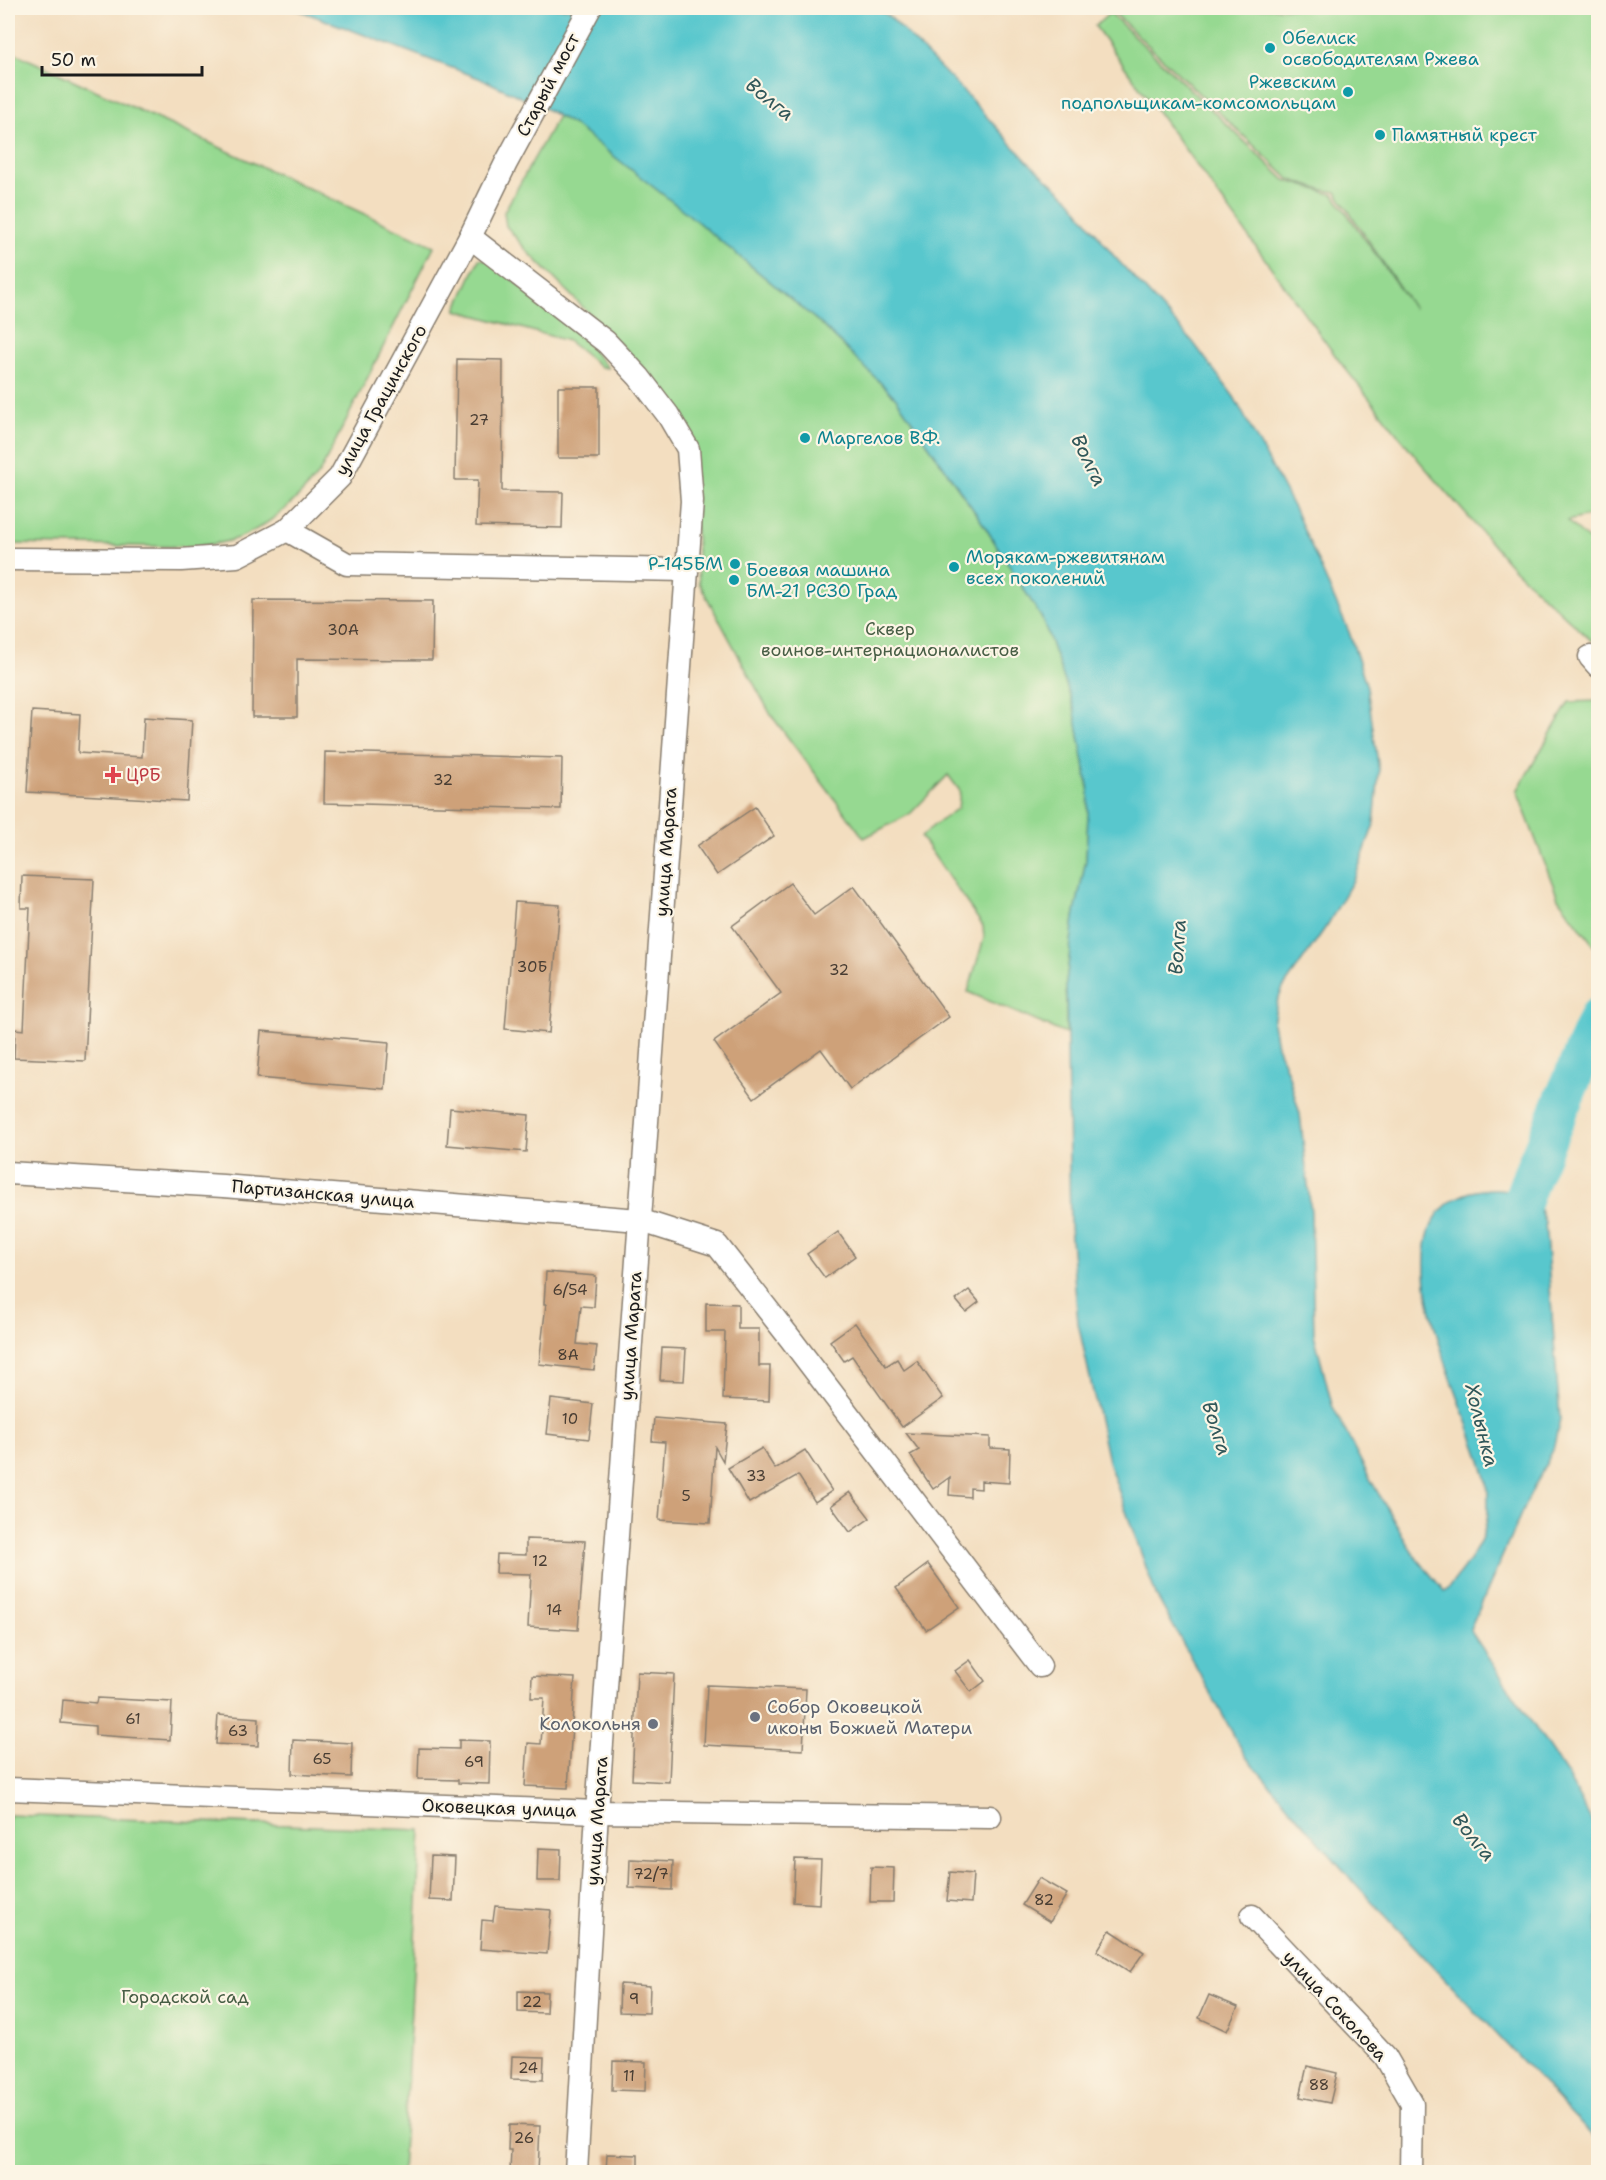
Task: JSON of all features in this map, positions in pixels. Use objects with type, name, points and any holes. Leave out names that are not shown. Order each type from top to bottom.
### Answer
[{"type":"street","name":"Старый мост","points":[[506,163],[590,8]]},
{"type":"street","name":"улица Грацинского","points":[[8,559],[181,560],[237,556],[287,530],[340,477],[470,237],[506,163]]},
{"type":"street","name":"улица Марата","points":[[470,237],[606,342],[639,377],[668,415],[688,449],[692,501],[597,1812],[576,2172]]},
{"type":"street","points":[[287,530],[347,564],[687,570]]},
{"type":"street","name":"Партизанская улица","points":[[8,1173],[223,1186],[639,1220],[717,1245],[1040,1666]]},
{"type":"street","name":"Оковецкая улица","points":[[8,1789],[597,1812],[990,1817]]},
{"type":"street","name":"улица Соколова","points":[[1252,1916],[1385,2056],[1412,2103],[1411,2172]]},
{"type":"green space","points":[[1109,8],[1598,8],[1598,514],[1567,521],[1591,542],[1598,552],[1598,638],[1592,641],[1514,569],[1421,463],[1340,362],[1095,26],[1110,13],[1285,180],[1334,195],[1414,309],[1336,192],[1318,189],[1289,179]]},
{"type":"green space","points":[[8,50],[434,246],[320,472],[283,511],[250,533],[225,542],[185,546],[8,544]]},
{"type":"green space","name":"Сквер воинов-интернационалистов","points":[[558,116],[574,125],[688,214],[820,323],[896,398],[984,525],[1043,620],[1074,707],[1089,791],[1086,860],[1074,918],[1066,983],[1066,1034],[968,992],[984,938],[983,926],[921,837],[958,808],[960,791],[948,775],[910,814],[864,838],[771,715],[699,583],[690,441],[668,393],[528,252],[506,226],[504,212]]},
{"type":"green space","points":[[479,259],[489,260],[573,328],[608,368],[601,367],[568,341],[456,310]]},
{"type":"green space","points":[[1598,701],[1598,951],[1558,898],[1517,791],[1569,702]]},
{"type":"green space","name":"Городской сад","points":[[8,1815],[421,1830],[402,2172],[8,2172]]},
{"type":"water","name":"Волга","points":[[293,8],[876,8],[891,18],[966,94],[1028,162],[1071,200],[1114,256],[1193,342],[1234,397],[1296,512],[1349,632],[1367,687],[1379,771],[1374,824],[1356,875],[1328,924],[1283,988],[1277,1002],[1273,1023],[1277,1046],[1300,1114],[1311,1212],[1314,1334],[1332,1405],[1369,1477],[1412,1552],[1445,1592],[1467,1564],[1484,1532],[1487,1521],[1488,1492],[1479,1453],[1451,1379],[1428,1297],[1425,1259],[1431,1227],[1454,1199],[1471,1192],[1490,1189],[1512,1190],[1532,1198],[1545,1222],[1560,1419],[1553,1450],[1524,1507],[1470,1630],[1567,1775],[1598,1833],[1598,2142],[1351,1879],[1246,1757],[1156,1595],[1108,1461],[1078,1323],[1070,1226],[1066,983],[1074,918],[1086,860],[1089,791],[1074,707],[1043,620],[984,525],[896,398],[820,323],[688,214],[574,125],[546,109],[484,80]]},
{"type":"building","points":[[457,359],[503,360],[502,491],[563,492],[562,528],[476,526],[478,480],[455,480]]},
{"type":"building","points":[[558,387],[599,387],[599,458],[558,458]]},
{"type":"building","points":[[253,600],[433,601],[432,660],[297,659],[297,717],[252,717]]},
{"type":"building","points":[[32,711],[80,714],[78,753],[142,757],[144,717],[192,720],[187,801],[27,792]]},
{"type":"building","points":[[325,752],[562,758],[561,809],[324,803]]},
{"type":"building","points":[[755,807],[774,836],[717,875],[697,846]]},
{"type":"building","points":[[22,876],[94,879],[85,1061],[14,1058],[15,1029],[24,1030],[30,908],[21,908]]},
{"type":"building","points":[[790,883],[814,915],[854,886],[949,1017],[850,1089],[821,1049],[754,1098],[714,1042],[781,993],[732,926]]},
{"type":"building","points":[[515,902],[560,905],[549,1033],[505,1029]]},
{"type":"building","points":[[261,1031],[389,1042],[385,1089],[257,1078]]},
{"type":"building","points":[[450,1108],[529,1115],[526,1152],[447,1145]]},
{"type":"building","points":[[838,1232],[855,1256],[825,1278],[807,1254]]},
{"type":"building","points":[[546,1272],[596,1276],[594,1307],[581,1306],[577,1344],[597,1346],[594,1370],[539,1364],[546,1304],[544,1304]]},
{"type":"building","points":[[969,1290],[979,1302],[966,1312],[956,1300]]},
{"type":"building","points":[[706,1303],[738,1304],[738,1329],[759,1329],[759,1366],[770,1366],[769,1401],[723,1399],[725,1332],[706,1332]]},
{"type":"building","points":[[855,1323],[886,1366],[897,1359],[904,1370],[917,1361],[943,1398],[902,1427],[852,1356],[844,1361],[830,1341]]},
{"type":"building","points":[[662,1348],[686,1349],[684,1381],[660,1380]]},
{"type":"building","points":[[551,1399],[593,1404],[589,1439],[547,1434]]},
{"type":"building","points":[[654,1418],[727,1424],[723,1461],[715,1447],[710,1523],[659,1520],[665,1442],[652,1441]]},
{"type":"building","points":[[906,1433],[990,1437],[990,1448],[1010,1449],[1009,1483],[981,1481],[981,1489],[970,1488],[970,1497],[949,1495],[950,1477],[933,1489],[910,1455],[919,1450]]},
{"type":"building","points":[[762,1448],[775,1469],[805,1450],[832,1491],[815,1502],[798,1475],[749,1503],[728,1468]]},
{"type":"building","points":[[850,1492],[870,1518],[850,1532],[831,1506]]},
{"type":"building","points":[[526,1539],[585,1541],[578,1630],[528,1627],[531,1574],[496,1573],[497,1554],[526,1555]]},
{"type":"building","points":[[928,1564],[959,1607],[926,1630],[896,1588]]},
{"type":"building","points":[[970,1660],[985,1681],[971,1692],[955,1671]]},
{"type":"building","name":"Колокольня","points":[[637,1672],[674,1674],[669,1782],[632,1780]]},
{"type":"building","points":[[532,1676],[575,1678],[568,1788],[525,1786],[528,1743],[541,1744],[544,1698],[531,1698]]},
{"type":"building","name":"Собор Оковецкой иконы Божией Матери","points":[[707,1685],[806,1689],[803,1750],[704,1745]]},
{"type":"building","points":[[97,1698],[172,1702],[170,1740],[95,1735],[95,1726],[61,1723],[63,1700],[96,1703]]},
{"type":"building","points":[[218,1715],[259,1718],[258,1746],[216,1744]]},
{"type":"building","points":[[293,1740],[352,1743],[351,1777],[292,1774]]},
{"type":"building","points":[[459,1740],[490,1741],[489,1784],[458,1783],[458,1780],[418,1779],[419,1748],[459,1749]]},
{"type":"building","points":[[538,1848],[561,1849],[560,1881],[537,1881]]},
{"type":"building","points":[[431,1856],[455,1857],[453,1901],[429,1900]]},
{"type":"building","points":[[630,1859],[673,1861],[672,1890],[629,1888]]},
{"type":"building","points":[[795,1859],[821,1860],[819,1904],[793,1902]]},
{"type":"building","points":[[871,1867],[894,1868],[893,1902],[870,1902]]},
{"type":"building","points":[[950,1872],[973,1874],[971,1903],[947,1901]]},
{"type":"building","points":[[1039,1878],[1067,1894],[1050,1922],[1022,1905]]},
{"type":"building","points":[[495,1906],[551,1910],[547,1954],[480,1949],[482,1920],[493,1921]]},
{"type":"building","points":[[1110,1930],[1144,1952],[1130,1972],[1097,1951]]},
{"type":"building","points":[[620,1984],[650,1986],[649,2013],[619,2012]]},
{"type":"building","points":[[518,1991],[547,1992],[546,2013],[518,2012]]},
{"type":"building","points":[[1209,1995],[1238,2007],[1227,2031],[1199,2018]]},
{"type":"building","points":[[512,2056],[544,2057],[543,2080],[511,2079]]},
{"type":"building","points":[[613,2061],[646,2062],[645,2091],[612,2090]]},
{"type":"building","points":[[1307,2066],[1337,2073],[1330,2103],[1300,2097]]},
{"type":"building","points":[[509,2125],[540,2126],[538,2172],[510,2172]]},
{"type":"building","points":[[607,2154],[638,2155],[638,2172],[606,2172]]},
{"type":"waterway","name":"Холынка","points":[[1506,1245],[1531,1177],[1598,1017]]},
{"type":"place","name":"Обелиск освободителям Ржева","points":[[1270,48]]},
{"type":"place","name":"Ржевским подпольщикам-комсомольцам","points":[[1348,92]]},
{"type":"place","name":"Памятный крест","points":[[1380,135]]},
{"type":"place","name":"Маргелов В.Ф.","points":[[805,438]]},
{"type":"place","name":"Р-145БМ","points":[[735,564]]},
{"type":"place","name":"Морякам-ржевитянам всех поколений","points":[[954,567]]},
{"type":"place","name":"Боевая машина БМ-21 РСЗО Град","points":[[734,580]]},
{"type":"place","name":"ЦРБ","points":[[113,775]]},
{"type":"place","name":"Собор Оковецкой иконы Божией Матери","points":[[755,1717]]},
{"type":"place","name":"Колокольня","points":[[653,1724]]}]
